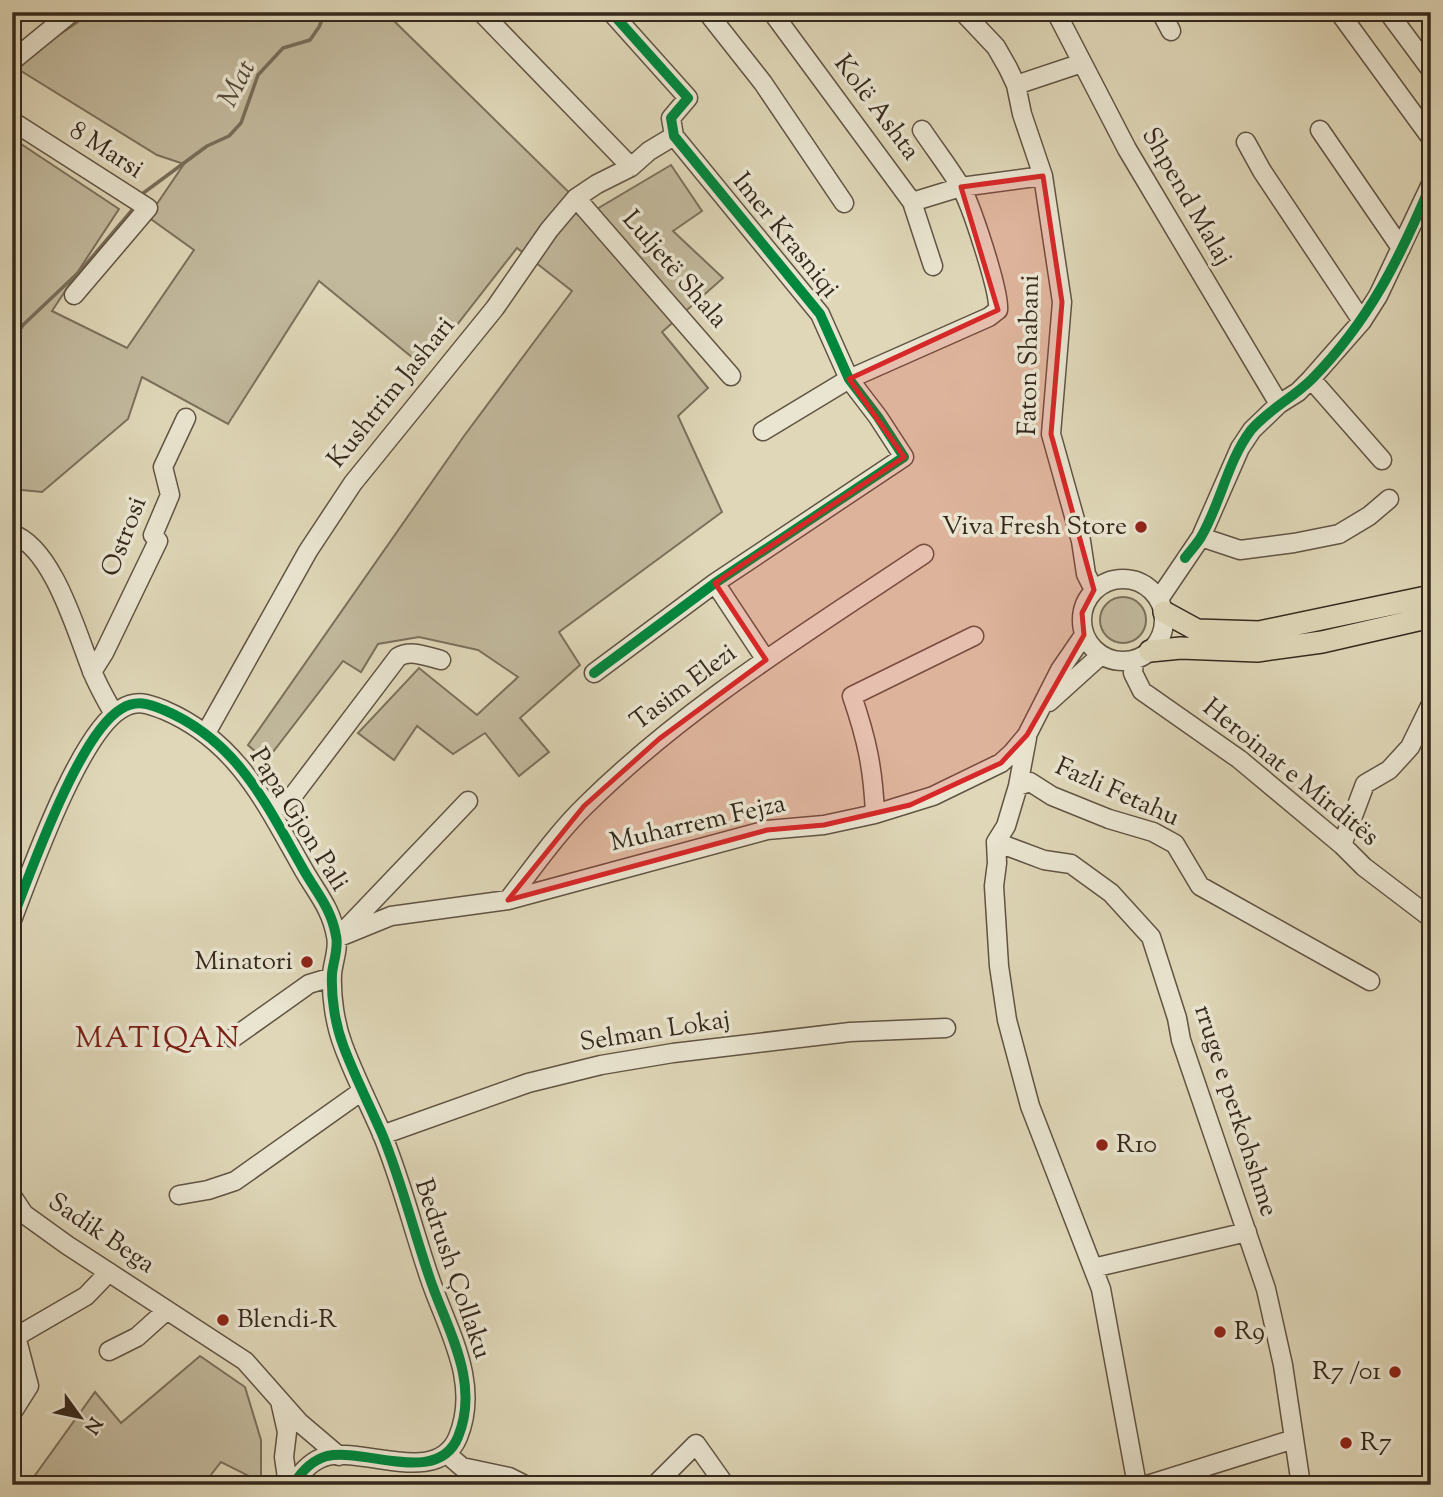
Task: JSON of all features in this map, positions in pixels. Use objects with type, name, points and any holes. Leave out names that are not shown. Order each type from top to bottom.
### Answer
[{"type":"main road","points":[[1161,606],[1197,630],[1259,632],[1431,596]]},
{"type":"main road","points":[[1142,655],[1181,648],[1256,651],[1322,642],[1431,617]]},
{"type":"street","points":[[12,61],[72,12]]},
{"type":"street","points":[[481,12],[631,167]]},
{"type":"street","points":[[611,12],[688,98],[671,118],[674,136]]},
{"type":"street","points":[[707,12],[763,83],[844,203]]},
{"type":"street","name":"Kolë Ashta","points":[[772,12],[912,202],[933,266]]},
{"type":"street","name":"Faton Shabani","points":[[963,12],[996,47],[1016,85],[1022,114],[1043,176],[1062,302],[1051,433],[1081,541],[1086,574],[1094,590]]},
{"type":"street","name":"Shpend Malaj","points":[[1056,12],[1127,149],[1279,404]]},
{"type":"street","points":[[1161,12],[1171,31]]},
{"type":"street","points":[[1339,12],[1431,138]]},
{"type":"street","points":[[1388,12],[1431,70]]},
{"type":"street","points":[[1016,85],[1082,63]]},
{"type":"street","name":"8 Marsi","points":[[12,121],[148,208],[74,295]]},
{"type":"street","points":[[763,430],[849,379],[989,317],[998,310],[999,301],[988,262],[961,187],[922,130]]},
{"type":"street","points":[[1320,130],[1401,248]]},
{"type":"street","name":"Kushtrim Jashari","points":[[206,733],[308,551],[353,483],[495,309],[549,230],[576,198],[631,167],[649,151],[674,136]]},
{"type":"street","name":"Imer Krasniqi","points":[[674,136],[820,314],[849,379],[904,457],[715,583]]},
{"type":"street","points":[[1246,142],[1262,171],[1362,321]]},
{"type":"street","name":"Kolë Ashta","points":[[912,202],[961,187],[1043,176]]},
{"type":"street","points":[[1161,606],[1146,586],[1129,579],[1110,580],[1087,598],[1082,613],[1084,635],[1101,655],[1119,661],[1142,655],[1161,635],[1161,606],[1201,537],[1240,448],[1252,430],[1279,404],[1298,392],[1362,321],[1378,296],[1431,184]]},
{"type":"street","name":"Luljetë Shala","points":[[576,198],[731,376]]},
{"type":"street","points":[[1311,379],[1382,460]]},
{"type":"street","name":"Ostrosi","points":[[92,672],[104,653],[158,541],[153,535],[170,495],[163,467],[186,418]]},
{"type":"street","points":[[1201,537],[1240,550],[1339,534],[1389,499]]},
{"type":"street","points":[[12,534],[21,537],[36,550],[56,582],[92,672],[114,714]]},
{"type":"street","name":"Tasim Elezi","points":[[508,900],[584,806],[659,739],[766,660],[924,554]]},
{"type":"street","points":[[594,673],[715,583],[766,660]]},
{"type":"street","name":"Muharrem Fejza","points":[[337,938],[391,916],[508,900],[768,830],[824,825],[875,814],[933,796],[1001,763],[1027,735],[1060,670],[1084,635]]},
{"type":"street","points":[[875,814],[874,773],[866,737],[852,696],[974,636]]},
{"type":"street","points":[[271,811],[292,797],[398,657],[404,653],[412,653],[441,660]]},
{"type":"street","name":"Muharrem Fejza","points":[[1041,709],[1101,655]]},
{"type":"street","name":"Heroinat e Mirditës","points":[[1142,655],[1133,673],[1142,691],[1239,759],[1342,845],[1364,867],[1431,918]]},
{"type":"street","name":"Papa Gjon Pali","points":[[12,920],[44,839],[85,752],[99,729],[124,706],[146,702],[181,717],[206,733],[230,754],[258,790],[304,871],[324,900],[337,938]]},
{"type":"street","points":[[1342,845],[1366,783],[1389,770],[1409,747],[1431,704]]},
{"type":"street","name":"Fazli Fetahu","points":[[1027,735],[1018,786],[1030,782],[1052,796],[1110,819],[1153,832],[1175,844],[1200,886],[1370,981]]},
{"type":"street","points":[[1018,786],[1006,826],[996,842],[997,863],[993,886],[1007,1020],[1030,1106],[1093,1268],[1107,1315],[1137,1485]]},
{"type":"street","points":[[337,938],[468,801]]},
{"type":"street","name":"rruge e perkohshme","points":[[996,842],[1044,860],[1071,864],[1111,893],[1151,937],[1177,1018],[1181,1040],[1266,1289],[1283,1365],[1301,1485]]},
{"type":"street","name":"Bedrush Çollaku","points":[[337,938],[332,977],[339,1034],[382,1135],[463,1367],[466,1409],[459,1435],[448,1455]]},
{"type":"street","points":[[233,1038],[309,984],[332,977]]},
{"type":"street","name":"Selman Lokaj","points":[[382,1135],[528,1083],[601,1065],[673,1053],[850,1032],[946,1028]]},
{"type":"street","points":[[179,1195],[208,1190],[235,1181],[362,1091]]},
{"type":"street","name":"Sadik Bega","points":[[12,1196],[24,1214],[245,1361],[315,1437],[339,1456]]},
{"type":"street","points":[[1093,1268],[1247,1232]]},
{"type":"street","points":[[12,1413],[29,1386],[14,1337],[86,1296],[109,1272]]},
{"type":"street","name":"Sadik Bega","points":[[108,1351],[137,1337],[167,1310]]},
{"type":"street","points":[[280,1401],[287,1432],[284,1457],[291,1485]]},
{"type":"street","points":[[1147,1485],[1294,1438]]},
{"type":"street","points":[[655,1485],[696,1444],[725,1485]]},
{"type":"street","points":[[291,1485],[304,1470],[328,1456],[422,1462],[448,1455],[462,1467],[509,1477],[525,1485]]},
{"type":"highlighted area","points":[[1043,176],[1062,302],[1051,434],[1094,590],[1082,613],[1084,635],[1027,735],[1001,763],[910,805],[824,825],[767,830],[508,900],[584,806],[659,739],[766,660],[715,583],[904,457],[849,379],[998,310],[961,187]]},
{"type":"shaded area","points":[[93,12],[390,12],[388,15],[590,213],[671,165],[702,211],[673,231],[723,278],[662,332],[708,388],[678,416],[722,512],[559,632],[580,665],[520,718],[549,752],[519,776],[485,733],[453,754],[417,726],[394,760],[358,733],[419,668],[477,715],[518,677],[478,650],[419,637],[378,644],[361,672],[343,661],[266,761],[248,745],[464,436],[572,291],[517,248],[424,367],[319,281],[228,424],[142,377],[128,419],[42,492],[12,489],[12,138],[119,209],[52,311],[127,348],[194,250],[148,217],[184,164],[157,155],[13,66]]},
{"type":"shaded area","points":[[1123,597],[1140,603],[1146,620],[1140,637],[1123,643],[1106,637],[1100,620],[1106,603]]},
{"type":"shaded area","points":[[200,1356],[245,1387],[261,1440],[261,1482],[221,1462],[203,1485],[28,1485],[95,1392],[121,1423]]},
{"type":"waterway","name":"Mat","points":[[142,194],[207,146],[229,136],[241,123],[258,75],[283,48],[310,40],[325,12]]},
{"type":"waterway","name":"Mat","points":[[12,341],[23,325],[81,270],[133,209]]},
{"type":"cycle path","points":[[594,673],[715,583],[904,457],[849,379],[820,314],[674,136],[671,118],[688,98],[611,12]]},
{"type":"cycle path","points":[[1185,558],[1208,524],[1236,455],[1251,430],[1312,379],[1367,311],[1395,263],[1431,184]]},
{"type":"cycle path","points":[[12,920],[58,806],[89,746],[105,723],[121,709],[138,703],[159,708],[189,723],[211,738],[230,756],[275,819],[326,908],[337,941],[332,991],[340,1037],[395,1169],[429,1276],[452,1335],[466,1396],[458,1437],[448,1452],[435,1460],[400,1462],[343,1455],[327,1456],[307,1467],[293,1485]]},
{"type":"place","name":"Viva Fresh Store","points":[[1141,527]]},
{"type":"place","name":"Minatori","points":[[307,962]]},
{"type":"place","name":"R10","points":[[1102,1145]]},
{"type":"place","name":"Blendi-R","points":[[223,1320]]},
{"type":"place","name":"R9","points":[[1220,1332]]},
{"type":"place","name":"R7 /01","points":[[1395,1372]]},
{"type":"place","name":"R7","points":[[1346,1443]]},
{"type":"district","name":"MATIQAN","points":[[158,1039]]}]
